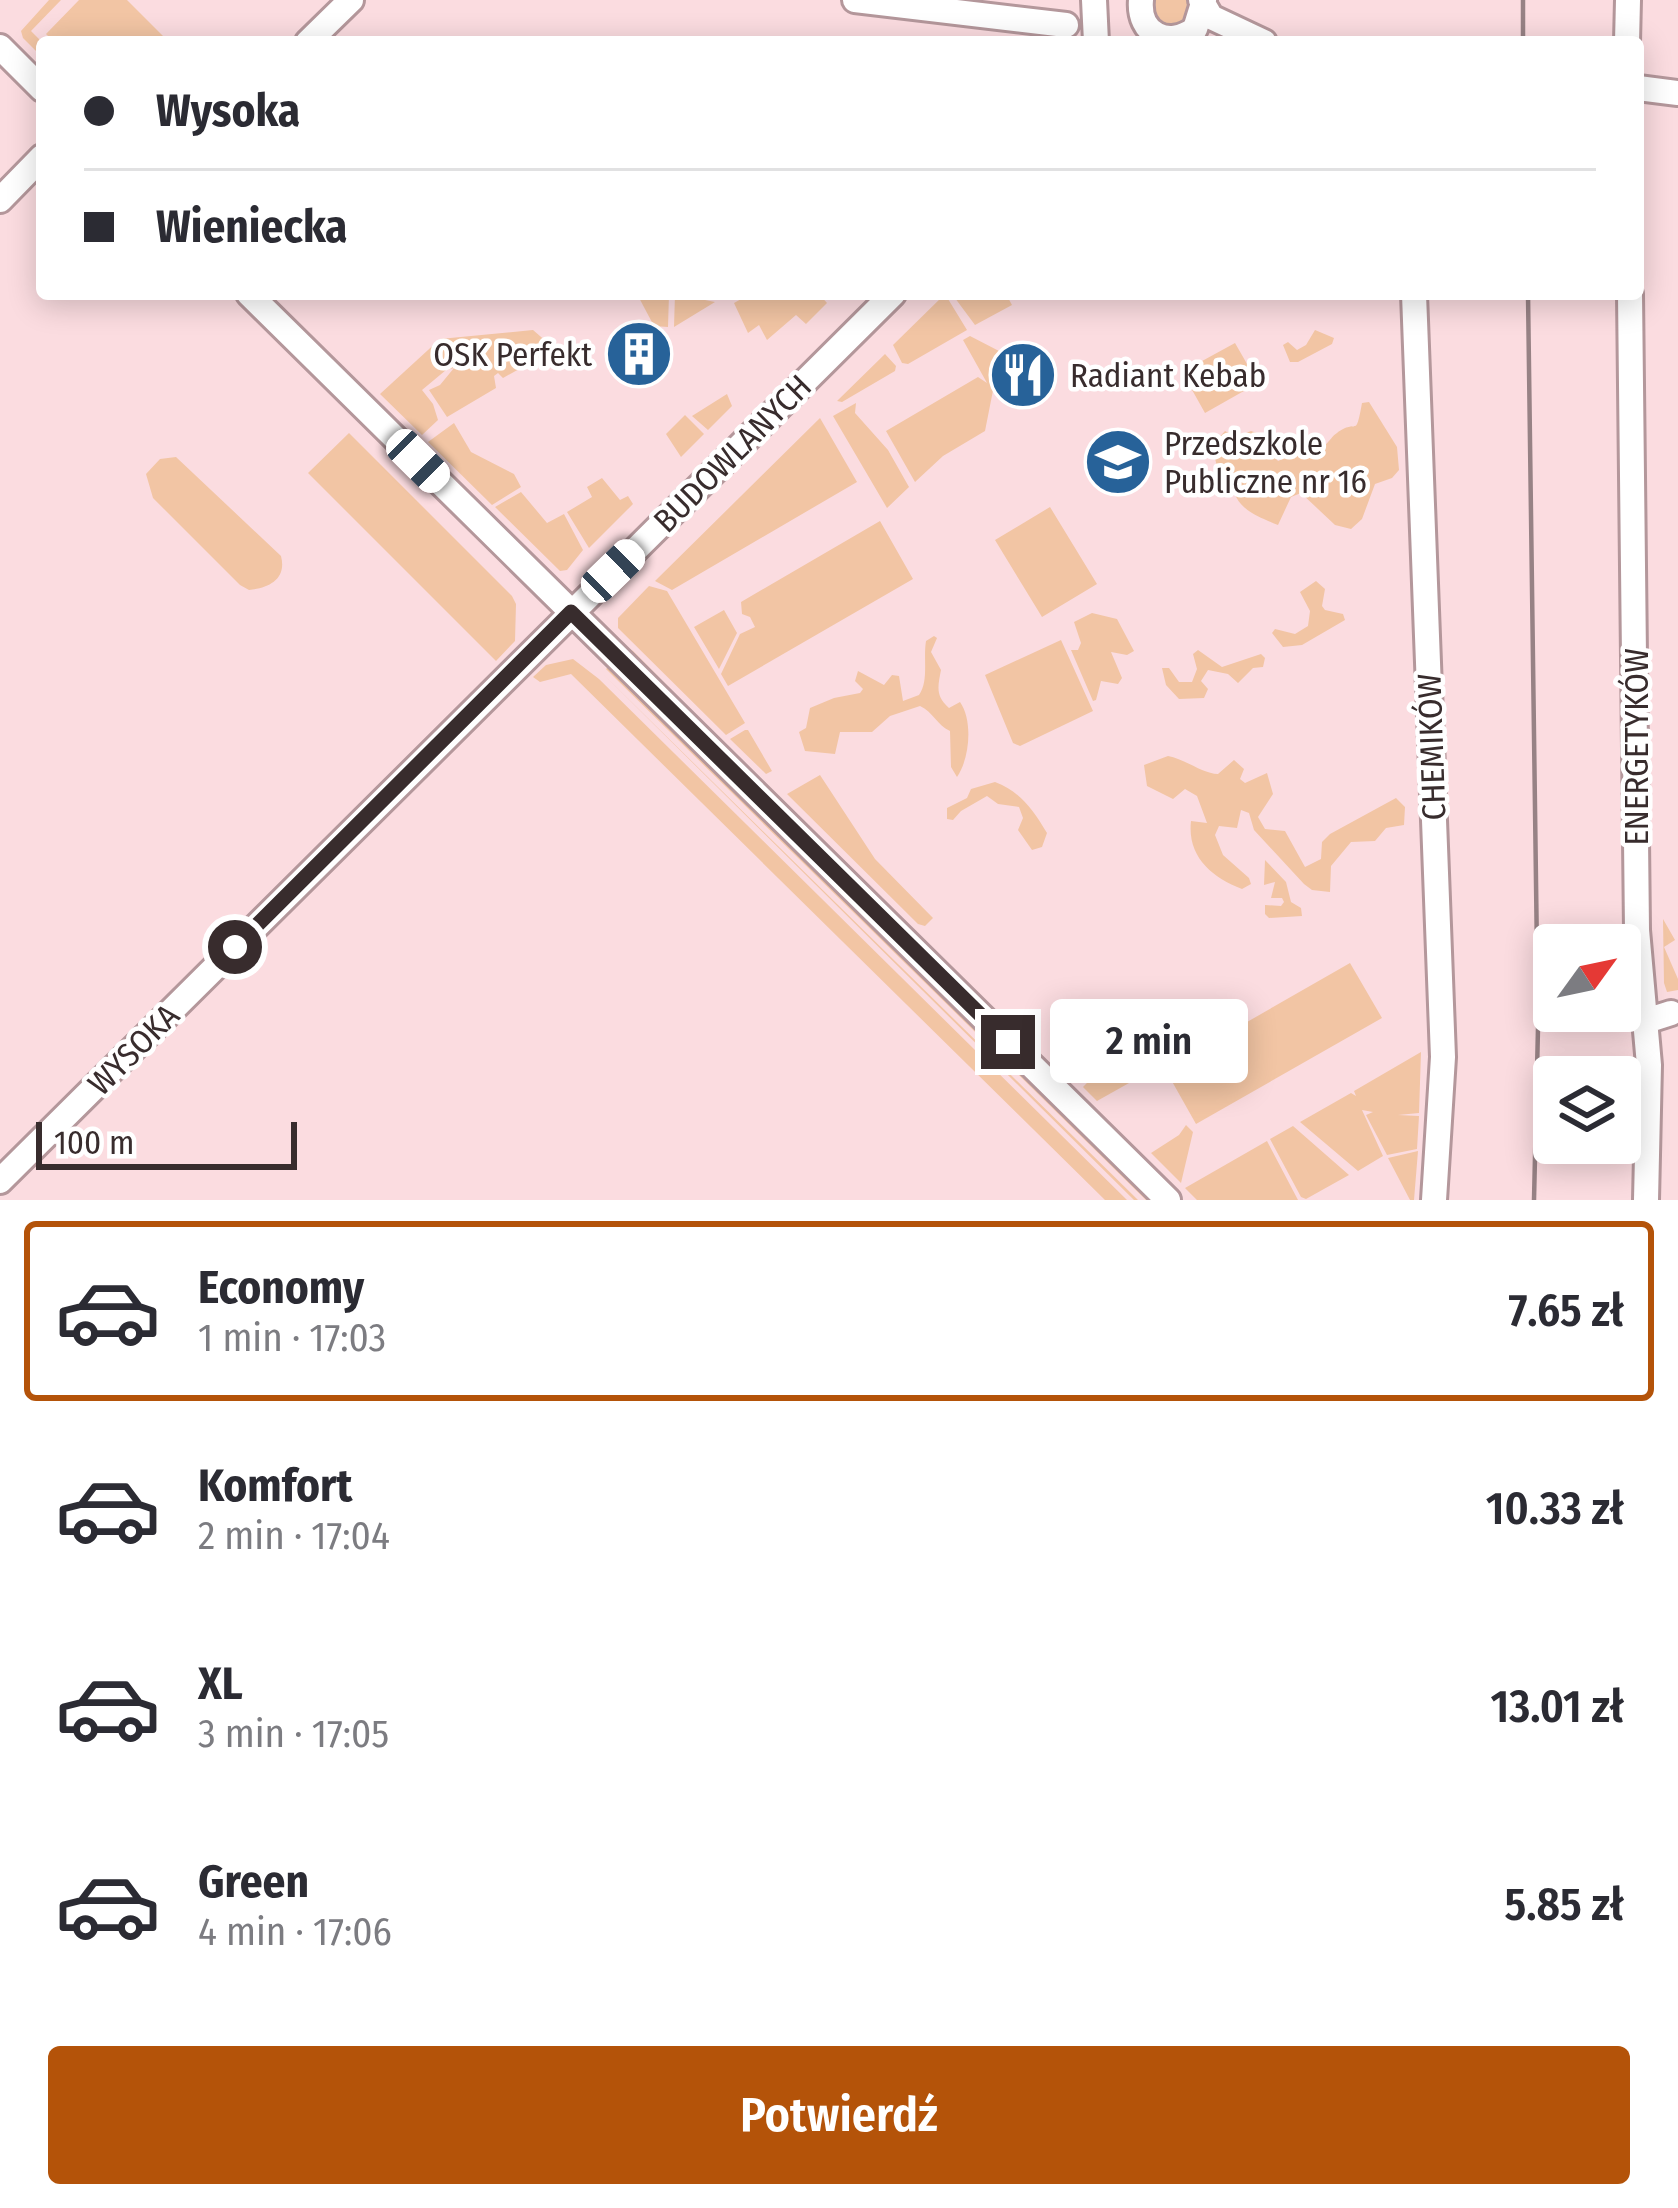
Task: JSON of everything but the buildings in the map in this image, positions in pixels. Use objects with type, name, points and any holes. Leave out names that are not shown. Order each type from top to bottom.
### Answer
[{"type":"street","points":[[314,36],[351,0]]},
{"type":"street","points":[[855,0],[1066,25]]},
{"type":"street","points":[[1094,0],[1096,36]]},
{"type":"street","points":[[1628,0],[1628,36]]},
{"type":"street","points":[[1174,36],[1199,22],[1203,2]]},
{"type":"street","points":[[1203,2],[1217,21],[1251,36]]},
{"type":"street","points":[[1139,7],[1149,30],[1166,36]]},
{"type":"street","points":[[0,47],[36,82]]},
{"type":"street","points":[[1644,89],[1678,92]]},
{"type":"street","points":[[0,200],[36,163]]},
{"type":"street","points":[[256,300],[1168,1200]]},
{"type":"street","name":"BUDOWLANYCH","points":[[571,612],[887,300]]},
{"type":"street","name":"CHEMIKÓW","points":[[1414,300],[1443,1057],[1435,1200]]},
{"type":"street","name":"ENERGETYKÓW","points":[[1630,300],[1637,930],[1649,1065],[1646,1200]]},
{"type":"street","name":"WYSOKA","points":[[0,1181],[571,612]]},
{"type":"street","points":[[1646,1021],[1671,1013]]},
{"type":"shaded area","points":[[49,0],[61,0],[31,31],[36,36],[36,51],[21,31]]},
{"type":"shaded area","points":[[79,0],[127,0],[163,36],[48,36]]},
{"type":"shaded area","points":[[1153,0],[1190,0],[1186,21],[1175,26],[1161,24],[1153,13]]},
{"type":"shaded area","points":[[640,300],[669,300],[668,327],[654,326]]},
{"type":"shaded area","points":[[675,300],[715,302],[674,327]]},
{"type":"shaded area","points":[[939,300],[949,300],[967,330],[908,364],[902,363],[893,345]]},
{"type":"shaded area","points":[[956,300],[1009,300],[1012,305],[975,325]]},
{"type":"shaded area","points":[[734,303],[827,303],[806,324],[796,315],[767,340],[759,325],[748,333]]},
{"type":"shaded area","points":[[533,330],[555,349],[503,378],[498,373],[496,388],[447,417],[429,390],[454,368],[422,390],[438,420],[422,435],[380,394],[440,339]]},
{"type":"shaded area","points":[[1315,330],[1334,338],[1332,344],[1290,362],[1283,345],[1288,342],[1297,350]]},
{"type":"shaded area","points":[[970,336],[1000,355],[985,431],[943,456],[915,482],[886,431],[978,377],[987,383],[963,340]]},
{"type":"shaded area","points":[[1235,343],[1258,383],[1205,413],[1182,372]]},
{"type":"shaded area","points":[[885,354],[895,371],[837,401]]},
{"type":"shaded area","points":[[727,394],[732,406],[708,430],[692,416]]},
{"type":"shaded area","points":[[1369,402],[1397,447],[1399,470],[1375,484],[1362,519],[1351,529],[1335,525],[1301,493],[1291,497],[1278,525],[1261,518],[1240,503],[1232,477],[1217,467],[1212,445],[1225,431],[1236,437],[1257,433],[1278,461],[1301,451],[1315,438],[1325,445],[1335,434],[1355,426],[1362,403]]},
{"type":"shaded area","points":[[856,403],[855,413],[888,450],[909,487],[887,508],[833,416]]},
{"type":"shaded area","points":[[685,415],[704,434],[681,457],[666,434]]},
{"type":"shaded area","points":[[820,418],[857,482],[672,590],[655,581]]},
{"type":"shaded area","points":[[454,423],[471,452],[514,474],[521,487],[492,505],[428,442]]},
{"type":"shaded area","points":[[349,433],[512,596],[515,641],[496,661],[308,473]]},
{"type":"shaded area","points":[[176,457],[281,556],[275,581],[249,590],[240,585],[153,498],[146,474],[160,459]]},
{"type":"shaded area","points":[[602,478],[620,500],[628,496],[633,504],[589,548],[567,512],[592,497],[587,487]]},
{"type":"shaded area","points":[[521,492],[547,523],[564,514],[583,550],[567,570],[560,571],[495,507]]},
{"type":"shaded area","points":[[1050,507],[1097,584],[1042,617],[995,540]]},
{"type":"shaded area","points":[[880,521],[913,579],[728,686],[721,674],[740,634],[755,627],[742,614],[741,602]]},
{"type":"shaded area","points":[[1316,581],[1325,589],[1322,606],[1343,614],[1345,620],[1302,645],[1283,647],[1272,633],[1275,629],[1295,634],[1308,626],[1310,611],[1300,592]]},
{"type":"shaded area","points":[[649,586],[667,591],[745,723],[726,735],[618,628],[618,618]]},
{"type":"shaded area","points":[[724,610],[737,633],[719,669],[694,627]]},
{"type":"shaded area","points":[[1092,613],[1117,619],[1134,651],[1127,655],[1111,652],[1122,678],[1118,684],[1101,681],[1093,701],[1071,650],[1078,650],[1081,643],[1074,622]]},
{"type":"shaded area","points":[[934,636],[931,652],[941,670],[940,695],[949,708],[960,702],[967,719],[967,750],[957,777],[951,767],[950,731],[920,706],[890,716],[872,732],[840,732],[835,754],[805,751],[799,732],[806,728],[810,708],[860,693],[863,689],[855,681],[858,671],[884,685],[892,675],[899,676],[903,701],[919,695],[925,677],[926,641]]},
{"type":"shaded area","points":[[1061,640],[1093,711],[1020,746],[1013,743],[985,675]]},
{"type":"shaded area","points":[[1198,650],[1222,667],[1261,654],[1265,658],[1263,667],[1253,668],[1238,683],[1228,674],[1208,670],[1201,681],[1208,689],[1204,698],[1179,699],[1166,685],[1162,668],[1169,668],[1179,682],[1192,682],[1197,669],[1193,654]]},
{"type":"shaded area","points":[[624,651],[633,651],[758,778]]},
{"type":"shaded area","points":[[573,659],[599,679],[1127,1200],[1105,1200],[571,674],[540,682],[533,677],[546,665]]},
{"type":"shaded area","points":[[611,664],[1155,1200],[1146,1200],[606,669]]},
{"type":"shaded area","points":[[602,673],[1138,1200],[1134,1200]]},
{"type":"shaded area","points":[[745,730],[772,771],[766,774],[730,739]]},
{"type":"shaded area","points":[[1168,756],[1218,774],[1234,760],[1244,769],[1240,779],[1245,783],[1267,773],[1273,794],[1258,817],[1265,829],[1285,831],[1305,867],[1321,859],[1322,842],[1330,834],[1396,798],[1405,807],[1404,825],[1386,828],[1375,841],[1351,842],[1331,866],[1330,892],[1304,884],[1254,830],[1249,813],[1241,810],[1237,828],[1219,826],[1215,835],[1223,855],[1249,878],[1251,884],[1242,889],[1220,878],[1197,855],[1191,821],[1207,823],[1197,796],[1185,789],[1173,799],[1147,786],[1144,765]]},
{"type":"shaded area","points":[[820,775],[875,859],[933,918],[925,926],[787,794]]},
{"type":"shaded area","points":[[995,782],[1019,796],[1037,817],[1047,833],[1042,847],[1032,850],[1018,830],[1023,818],[1019,807],[998,804],[987,796],[953,820],[947,819],[947,808],[967,798],[971,789]]},
{"type":"shaded area","points":[[1265,860],[1286,882],[1291,902],[1301,908],[1302,916],[1269,918],[1265,914],[1265,905],[1284,902],[1271,898],[1275,882],[1264,885]]},
{"type":"shaded area","points":[[1663,919],[1675,940],[1664,947],[1678,979],[1678,990],[1667,992],[1664,983]]},
{"type":"shaded area","points":[[1350,963],[1382,1018],[1196,1124],[1165,1069]]},
{"type":"shaded area","points":[[1128,1018],[1155,1064],[1118,1050]]},
{"type":"shaded area","points":[[1421,1052],[1419,1113],[1398,1115],[1419,1116],[1417,1149],[1387,1155],[1366,1115],[1373,1112],[1362,1110],[1383,1156],[1358,1171],[1300,1122],[1351,1093],[1356,1096],[1354,1091]]},
{"type":"shaded area","points":[[1115,1054],[1154,1069],[1097,1101],[1083,1087]]},
{"type":"shaded area","points":[[1186,1125],[1193,1132],[1181,1183],[1151,1153]]},
{"type":"shaded area","points":[[1293,1126],[1349,1175],[1306,1199],[1301,1197],[1270,1139]]},
{"type":"shaded area","points":[[1267,1141],[1298,1200],[1197,1200],[1185,1188]]},
{"type":"shaded area","points":[[1418,1151],[1414,1200],[1410,1200],[1388,1158]]},
{"type":"railway","points":[[1523,0],[1523,36]]},
{"type":"railway","points":[[1528,300],[1538,1028],[1534,1200]]},
{"type":"place","name":"OSK Perfekt","points":[[639,354]]},
{"type":"place","name":"Radiant Kebab","points":[[1023,375]]},
{"type":"place","name":"Przedszkole Publiczne nr 16","points":[[1118,462]]},
{"type":"route","points":[[235,947],[571,612],[1008,1042]]}]
